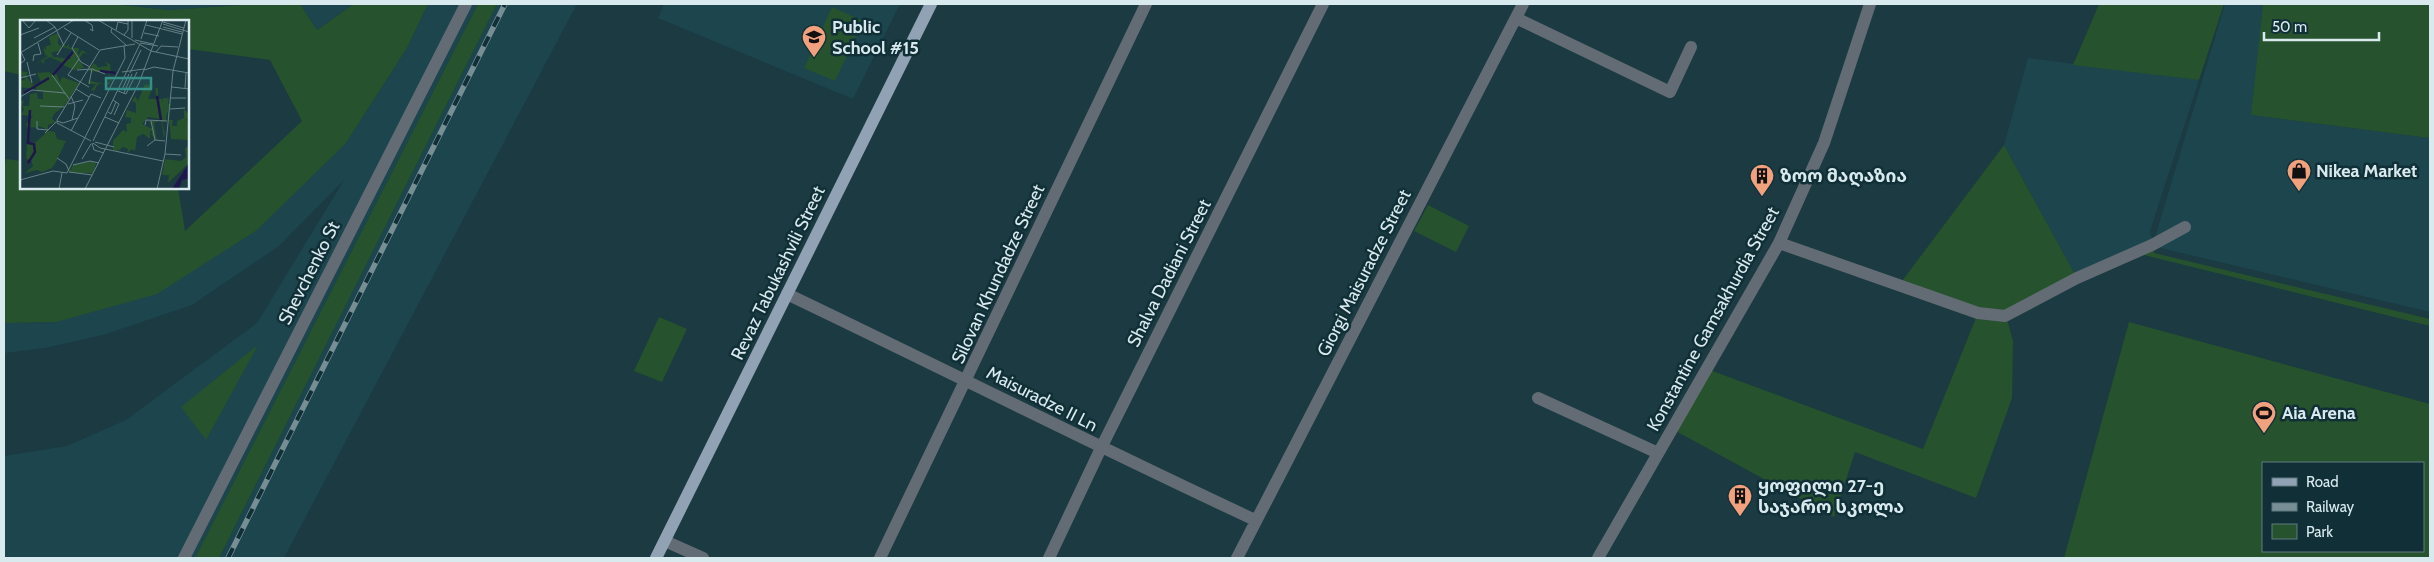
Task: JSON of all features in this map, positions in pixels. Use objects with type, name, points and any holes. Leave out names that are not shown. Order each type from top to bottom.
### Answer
[{"type":"main road","name":"Revaz Tabukashvili Street","points":[[656,558],[931,4]]},
{"type":"street","name":"Shevchenko St","points":[[184,558],[466,4]]},
{"type":"street","name":"Silovan Khundadze Street","points":[[880,558],[1146,4]]},
{"type":"street","name":"Shalva Dadiani Street","points":[[1049,558],[1323,4]]},
{"type":"street","name":"Giorgi Maisuradze Street","points":[[1237,558],[1523,4]]},
{"type":"street","name":"Konstantine Gamsakhurdia Street","points":[[1598,558],[1779,243],[1824,143],[1870,4]]},
{"type":"street","points":[[1516,18],[1670,92],[1692,47]]},
{"type":"street","points":[[1779,243],[1978,313],[1991,316],[2005,316],[2077,278],[2152,246],[2185,227]]},
{"type":"street","name":"Maisuradze II Ln","points":[[787,294],[967,380],[1102,448],[1255,520]]},
{"type":"street","points":[[1538,398],[1658,453]]},
{"type":"street","points":[[665,541],[703,558]]},
{"type":"shaded area","points":[[112,4],[257,4],[169,10]]},
{"type":"shaded area","points":[[300,4],[354,4],[317,30]]},
{"type":"shaded area","points":[[428,4],[478,4],[195,558],[4,558],[4,456],[67,446],[126,420],[257,323],[344,180],[279,246],[192,305],[103,335],[45,348],[4,353],[4,323],[56,322],[346,143],[407,48]]},
{"type":"shaded area","points":[[497,4],[577,4],[284,558],[219,558]]},
{"type":"shaded area","name":"Public School #15","points":[[664,4],[900,4],[853,99],[658,18]]},
{"type":"shaded area","name":"Nikea Market","points":[[2225,4],[2263,4],[2252,115],[2429,138],[2430,130],[2430,312],[2152,246],[2077,278],[2004,145],[2028,58],[2199,80],[2150,231],[2153,244]]},
{"type":"green space","points":[[4,4],[111,4],[169,10],[257,4],[300,4],[317,30],[354,4],[428,4],[407,48],[346,143],[257,230],[157,294],[56,322],[4,323],[4,170],[6,159],[20,161],[20,189],[178,189],[185,231],[302,121],[270,60],[189,49],[189,20],[20,20],[20,75],[4,71]]},
{"type":"green space","points":[[478,4],[497,4],[219,558],[195,558]]},
{"type":"green space","points":[[2099,4],[2224,4],[2199,80],[2073,65]]},
{"type":"green space","points":[[2263,4],[2430,4],[2429,138],[2251,115]]},
{"type":"green space","points":[[832,7],[863,21],[835,81],[804,68]]},
{"type":"green space","points":[[2004,145],[2077,278],[2006,316],[2013,341],[2012,398],[1976,498],[1855,452],[1834,517],[1672,429],[1707,369],[1923,449],[1978,313],[1899,285]]},
{"type":"green space","points":[[1428,205],[1469,226],[1456,252],[1414,231]]},
{"type":"green space","points":[[2152,245],[2154,253],[2430,319],[2430,326],[2136,253]]},
{"type":"green space","points":[[659,317],[687,329],[662,382],[634,371]]},
{"type":"green space","name":"Aia Arena","points":[[2129,322],[2430,404],[2430,558],[2064,558]]},
{"type":"green space","points":[[258,345],[206,440],[181,407]]},
{"type":"railway","points":[[228,558],[505,4]]},
{"type":"place","name":"Public School #15","points":[[814,58]]},
{"type":"place","name":"Nikea Market","points":[[2299,192]]},
{"type":"place","name":"ზოო მაღაზია","points":[[1762,197]]},
{"type":"place","name":"Aia Arena","points":[[2264,434]]},
{"type":"place","name":"ყოფილი 27-ე საჯარო სკოლა","points":[[1740,517]]}]
